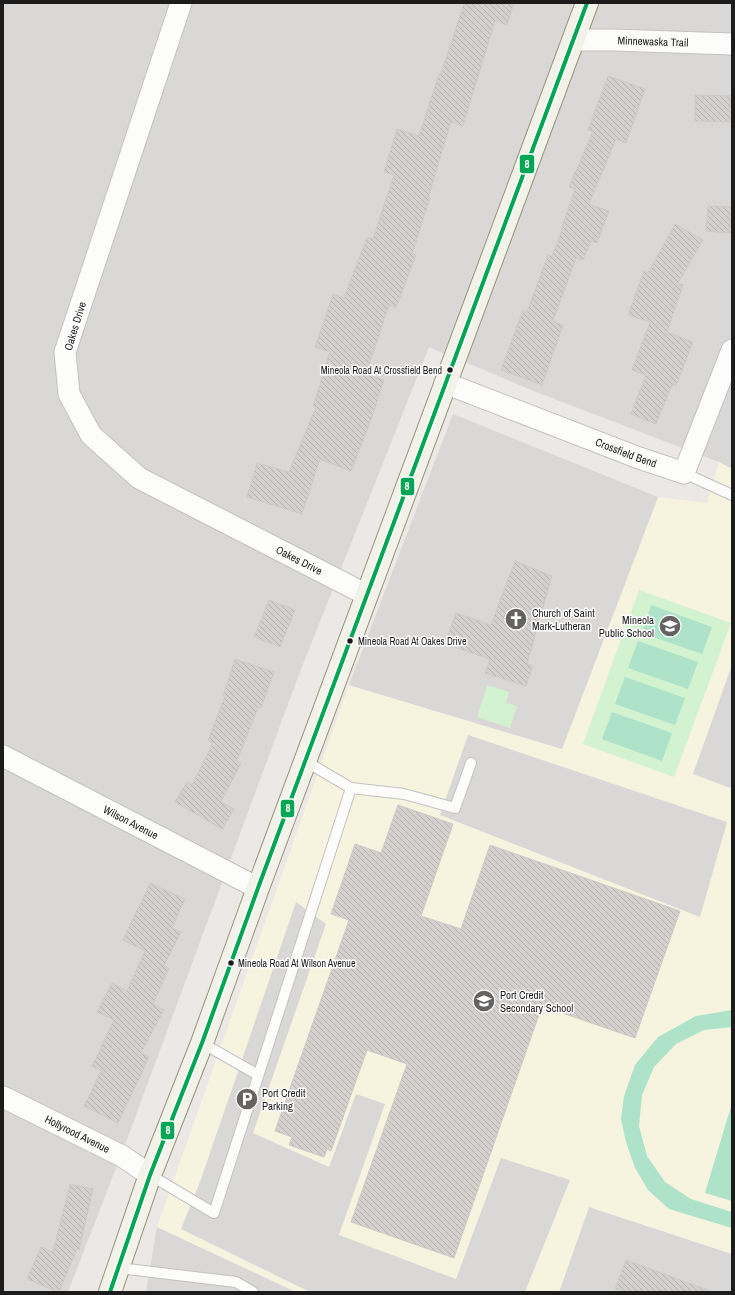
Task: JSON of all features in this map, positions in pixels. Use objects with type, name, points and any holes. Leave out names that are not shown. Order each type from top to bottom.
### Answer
[{"type":"street","name":"Oakes Drive","points":[[181,3],[65,352],[69,394],[91,435],[139,478],[367,595]]},
{"type":"street","points":[[110,1292],[150,1175],[202,1043],[305,761],[587,3]]},
{"type":"street","name":"Minnewaska Trail","points":[[574,40],[732,44]]},
{"type":"street","points":[[684,473],[732,350]]},
{"type":"street","name":"Crossfield Bend","points":[[445,384],[639,458],[684,473]]},
{"type":"street","name":"Wilson Avenue","points":[[3,756],[258,888]]},
{"type":"street","name":"Hollyrood Avenue","points":[[3,1097],[122,1156],[150,1175]]},
{"type":"lane","points":[[684,473],[732,495]]},
{"type":"lane","points":[[305,761],[351,788],[404,794],[455,808],[471,763]]},
{"type":"lane","points":[[150,1175],[214,1212],[351,788]]},
{"type":"lane","points":[[202,1043],[258,1075]]},
{"type":"lane","points":[[119,1268],[236,1282],[253,1292]]},
{"type":"shaded area","points":[[3,3],[732,3],[732,469],[719,462],[536,392],[429,347],[298,677],[126,1142],[68,1292],[3,1292]]},
{"type":"shaded area","points":[[453,414],[658,497],[562,749],[349,685]]},
{"type":"shaded area","name":"Port Credit Secondary School","points":[[719,462],[732,469],[732,1254],[589,1207],[559,1292],[296,1292],[157,1227],[349,685],[562,749],[658,497],[707,503]]},
{"type":"shaded area","points":[[732,665],[732,783],[730,788],[693,774]]},
{"type":"shaded area","points":[[468,735],[727,822],[700,917],[440,815]]},
{"type":"shaded area","name":"Port Credit Parking","points":[[296,902],[326,924],[253,1133],[329,1167],[356,1094],[385,1104],[339,1235],[456,1279],[501,1158],[570,1180],[525,1292],[310,1292],[181,1229],[200,1182]]},
{"type":"shaded area","points":[[589,1207],[732,1254],[732,1292],[559,1292]]},
{"type":"shaded area","points":[[157,1227],[296,1292],[146,1292]]},
{"type":"green space","points":[[639,590],[731,623],[674,777],[583,744]]},
{"type":"green space","points":[[651,605],[712,627],[702,654],[642,633]]},
{"type":"green space","points":[[638,641],[698,662],[688,689],[628,668]]},
{"type":"green space","points":[[625,677],[685,698],[675,725],[615,704]]},
{"type":"green space","points":[[487,685],[509,692],[506,703],[517,706],[510,728],[477,717]]},
{"type":"green space","points":[[612,712],[672,733],[662,761],[602,739]]},
{"type":"green space","points":[[732,1010],[732,1027],[704,1030],[676,1044],[654,1067],[642,1095],[639,1126],[647,1156],[665,1182],[691,1199],[732,1212],[732,1228],[669,1209],[648,1190],[635,1168],[626,1142],[621,1119],[624,1096],[635,1065],[658,1037],[696,1016]]},
{"type":"green space","points":[[732,1103],[732,1201],[705,1193]]},
{"type":"building","points":[[464,3],[514,3],[507,25],[495,21],[463,126],[451,122],[428,198],[430,198],[412,254],[416,255],[396,308],[389,305],[366,374],[384,380],[371,420],[351,471],[320,459],[302,514],[247,497],[257,463],[289,472],[316,407],[313,406],[330,352],[315,347],[333,294],[344,298],[367,237],[373,239],[394,175],[384,172],[397,129],[419,136]]},
{"type":"building","points":[[608,76],[645,89],[626,143],[616,139],[589,204],[609,211],[597,243],[591,241],[583,260],[576,258],[553,321],[563,325],[542,385],[501,370],[523,310],[527,312],[548,255],[552,256],[562,230],[575,189],[569,187],[593,131],[588,130]]},
{"type":"building","points":[[695,95],[732,96],[732,122],[695,121]]},
{"type":"building","points":[[708,206],[732,207],[732,233],[706,231]]},
{"type":"building","points":[[675,224],[703,240],[678,283],[683,285],[667,332],[693,342],[676,386],[672,385],[656,424],[631,414],[646,375],[632,370],[650,322],[628,315],[644,271],[648,273]]},
{"type":"building","name":"Church of Saint Mark-Lutheran","points":[[515,561],[552,576],[527,664],[533,666],[526,686],[485,673],[490,659],[445,644],[456,613],[491,625]]},
{"type":"building","points":[[269,600],[295,610],[280,647],[254,637]]},
{"type":"building","points":[[235,659],[274,672],[261,708],[258,707],[237,761],[241,763],[221,802],[234,809],[222,829],[175,802],[187,782],[192,785],[213,743],[208,741],[225,696],[223,696]]},
{"type":"building","points":[[398,805],[453,824],[421,916],[461,929],[490,845],[680,911],[635,1038],[542,1006],[454,1258],[351,1222],[407,1064],[367,1050],[331,1151],[327,1149],[324,1157],[289,1145],[292,1137],[275,1131],[349,920],[331,914],[355,844],[381,853]]},
{"type":"building","points":[[150,883],[185,899],[172,928],[181,932],[164,966],[169,968],[153,1004],[164,1010],[141,1053],[149,1057],[118,1123],[84,1106],[101,1071],[92,1066],[114,1020],[97,1012],[112,983],[127,991],[145,951],[123,940]]},
{"type":"building","points":[[70,1184],[93,1189],[79,1250],[77,1249],[58,1292],[27,1279],[41,1247],[53,1252]]},
{"type":"building","points":[[626,1260],[708,1290],[708,1292],[625,1292],[615,1289]]},
{"type":"transit line","name":"8","points":[[110,1292],[150,1175],[202,1043],[258,888],[587,3]]},
{"type":"place","name":"Mineola Road At Crossfield Bend","points":[[450,370]]},
{"type":"place","name":"Church of Saint Mark-Lutheran","points":[[516,619]]},
{"type":"place","name":"Mineola Public School","points":[[670,626]]},
{"type":"place","name":"Mineola Road At Oakes Drive","points":[[350,641]]},
{"type":"place","name":"Mineola Road At Wilson Avenue","points":[[231,963]]},
{"type":"place","name":"Port Credit Secondary School","points":[[484,1001]]},
{"type":"place","name":"Port Credit Parking","points":[[247,1099]]}]
